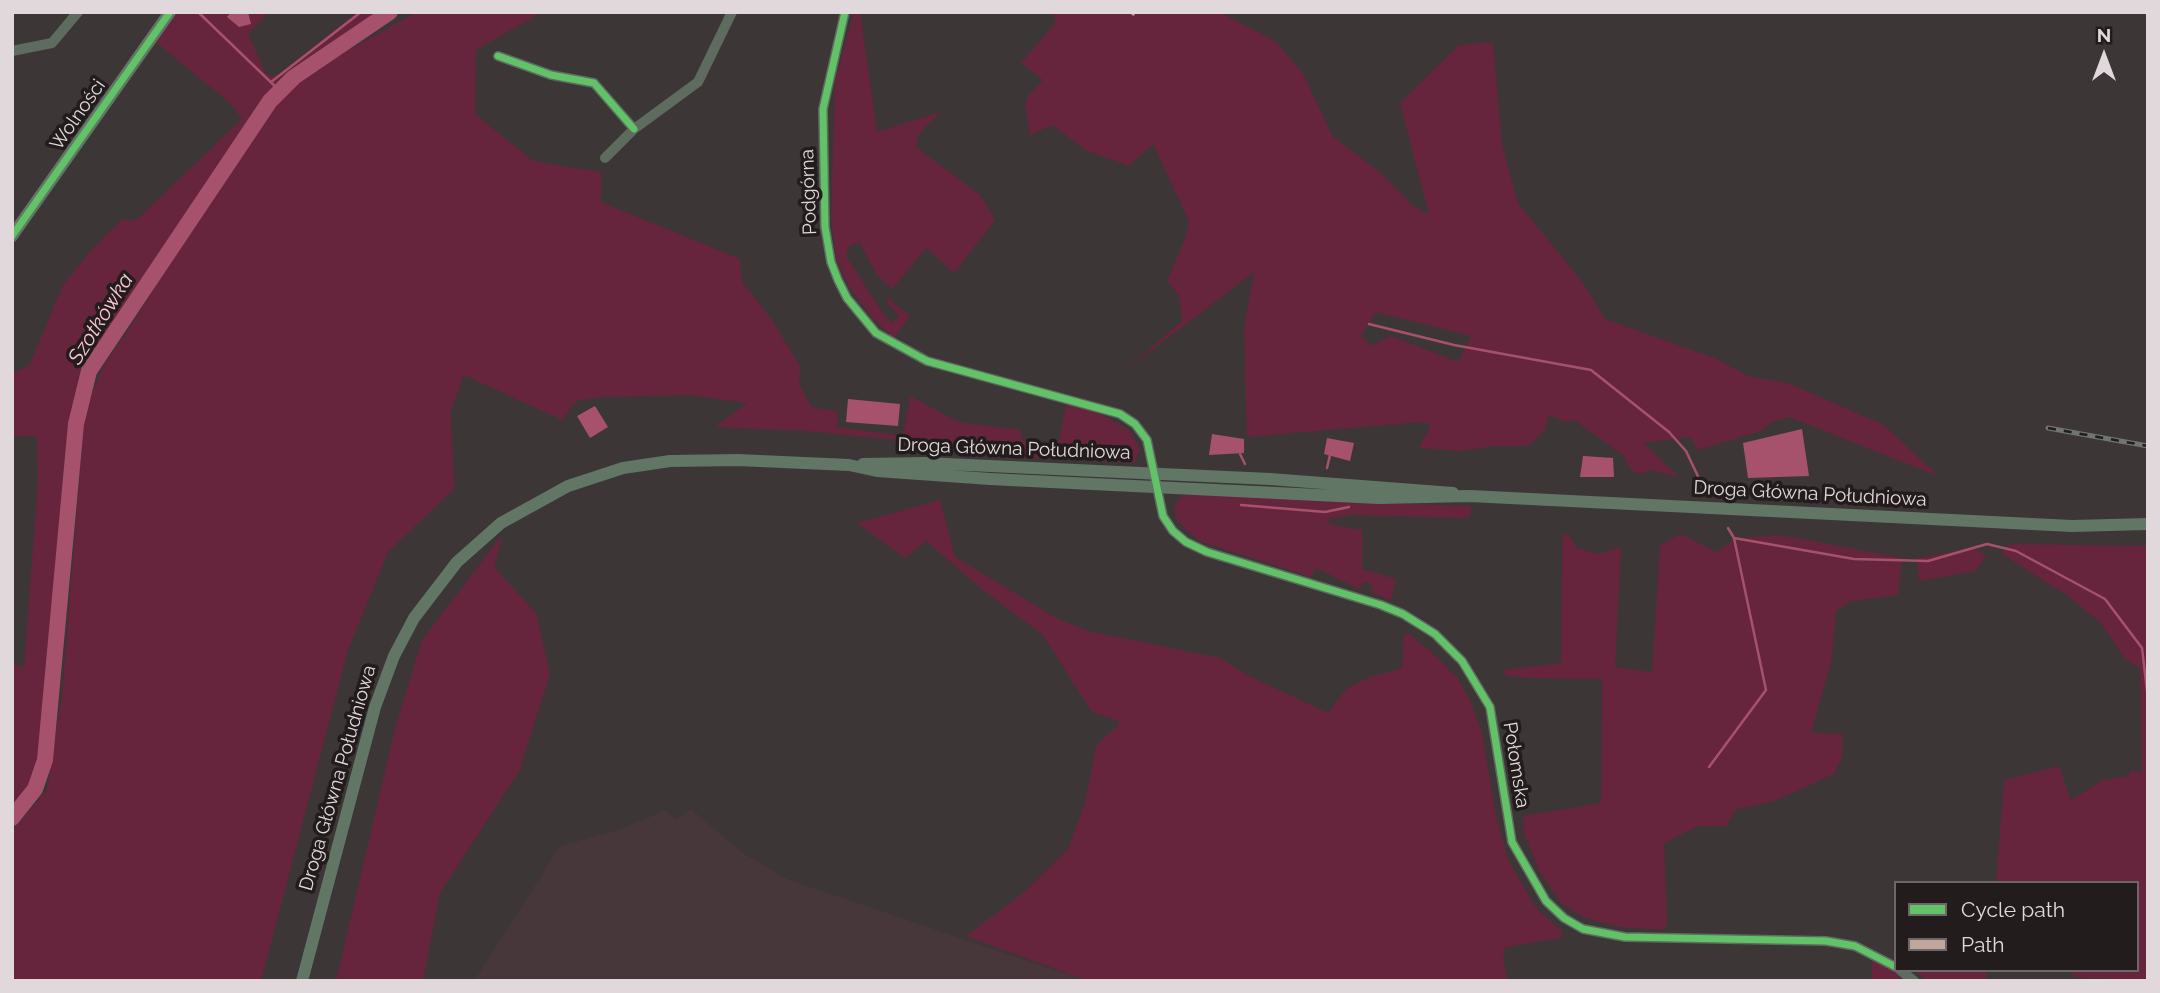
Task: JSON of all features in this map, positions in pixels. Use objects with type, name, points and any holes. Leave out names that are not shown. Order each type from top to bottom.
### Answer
[{"type":"main road","name":"Wolności","points":[[12,236],[170,12]]},
{"type":"main road","name":"Droga Główna Południowa","points":[[302,981],[367,735],[388,672],[421,607],[470,549],[501,523],[542,498],[580,481],[631,466],[705,460],[849,465],[925,463],[1388,486],[1471,496],[2072,526],[2148,524]]},
{"type":"main road","name":"Droga Główna Południowa","points":[[849,465],[923,475],[1159,488],[1379,498],[1471,496]]},
{"type":"street","points":[[12,51],[52,43],[78,12]]},
{"type":"street","points":[[605,158],[634,129],[698,82],[732,12]]},
{"type":"street","name":"Podgórna","points":[[845,12],[823,109],[827,244],[831,262],[847,298],[876,333],[909,353],[927,361],[1059,395]]},
{"type":"street","points":[[498,56],[551,75],[594,83],[634,129]]},
{"type":"street","name":"Połomska","points":[[1059,395],[1113,410],[1135,424],[1147,440],[1166,522],[1186,542],[1207,552],[1403,614],[1436,634],[1462,661],[1490,707],[1512,842],[1546,901],[1564,918],[1583,929],[1625,937],[1826,941],[1855,946],[1894,966]]},
{"type":"shaded area","points":[[177,12],[269,12],[248,34],[266,74],[275,77],[358,12],[387,12],[285,81],[252,121],[85,366],[72,424],[40,769],[25,797],[12,812],[12,680],[14,665],[24,667],[38,480],[37,436],[12,436],[12,373],[29,366],[63,285],[93,248],[122,219],[135,221],[242,119],[231,104],[156,42]]},
{"type":"shaded area","points":[[231,12],[248,12],[251,24],[239,27],[227,17]]},
{"type":"shaded area","points":[[417,12],[542,12],[476,50],[475,114],[533,161],[601,172],[601,202],[740,259],[742,282],[772,320],[800,366],[799,383],[811,407],[838,412],[837,427],[903,436],[910,396],[958,422],[1021,430],[1021,440],[1058,446],[1066,403],[1100,413],[1130,431],[1140,449],[1135,463],[1027,457],[969,447],[807,431],[715,427],[747,403],[691,395],[601,397],[576,401],[562,420],[464,375],[450,413],[455,488],[388,552],[348,650],[261,981],[12,981],[12,831],[47,790],[62,696],[85,411],[103,367],[258,124],[283,95],[311,71]]},
{"type":"shaded area","points":[[854,12],[860,12],[877,132],[940,112],[918,135],[916,147],[980,195],[995,220],[954,273],[926,248],[892,289],[877,275],[859,242],[848,247],[846,256],[884,315],[892,323],[899,316],[888,304],[886,296],[910,316],[894,338],[872,318],[849,287],[836,259],[831,218],[835,80]]},
{"type":"shaded area","points":[[1052,12],[1219,12],[1275,41],[1302,72],[1333,137],[1376,169],[1413,206],[1429,215],[1400,103],[1459,45],[1493,42],[1502,145],[1518,203],[1583,283],[1605,319],[1717,359],[1748,376],[1788,383],[1884,425],[1938,476],[1789,417],[1772,422],[1760,431],[1698,450],[1690,437],[1644,443],[1678,477],[1651,470],[1638,474],[1631,470],[1624,456],[1574,420],[1567,422],[1548,415],[1545,430],[1528,446],[1493,446],[1463,451],[1419,448],[1431,425],[1421,422],[1247,437],[1244,328],[1254,272],[1126,370],[1182,321],[1179,295],[1167,281],[1186,236],[1189,221],[1153,144],[1129,166],[1087,151],[1053,125],[1030,135],[1025,105],[1028,96],[1043,80],[1021,63],[1056,22]],"holes":[[[1376,312],[1471,336],[1458,362],[1391,336],[1371,346],[1361,336]]]},
{"type":"shaded area","points":[[848,399],[900,404],[898,426],[846,422]]},
{"type":"shaded area","points":[[595,406],[608,427],[590,438],[577,416]]},
{"type":"shaded area","points":[[1802,429],[1809,476],[1748,478],[1743,443]]},
{"type":"shaded area","points":[[1212,434],[1244,439],[1244,453],[1209,455]]},
{"type":"shaded area","points":[[1327,438],[1354,443],[1350,461],[1324,454]]},
{"type":"shaded area","points":[[1583,456],[1613,458],[1614,477],[1580,477]]},
{"type":"shaded area","points":[[1183,495],[1472,506],[1469,518],[1352,515],[1328,519],[1330,524],[1362,530],[1362,569],[1396,579],[1391,600],[1372,593],[1371,583],[1364,582],[1359,589],[1316,568],[1311,577],[1199,541],[1177,521],[1174,505]]},
{"type":"shaded area","points":[[940,500],[955,557],[1056,618],[1088,631],[1220,658],[1247,675],[1328,713],[1346,689],[1367,678],[1402,668],[1404,633],[1409,634],[1458,679],[1471,702],[1482,733],[1497,820],[1508,859],[1536,908],[1563,932],[1561,938],[1505,947],[1503,960],[1508,981],[1088,981],[966,936],[1023,893],[1068,849],[1085,803],[1096,746],[1121,722],[1092,712],[1043,635],[984,591],[926,541],[905,558],[857,523]]},
{"type":"shaded area","points":[[503,534],[494,567],[536,613],[550,675],[519,771],[440,893],[423,981],[336,981],[395,728],[422,640]]},
{"type":"shaded area","points":[[1681,534],[1716,552],[1736,538],[1780,535],[1902,558],[1898,595],[1851,601],[1836,611],[1831,662],[1811,733],[1843,734],[1842,757],[1834,774],[1774,801],[1735,810],[1726,826],[1698,826],[1664,843],[1667,923],[1664,930],[1619,927],[1585,918],[1562,904],[1539,871],[1524,832],[1523,816],[1601,803],[1602,679],[1529,678],[1507,676],[1502,670],[1561,663],[1562,535],[1569,535],[1577,548],[1598,554],[1621,547],[1615,667],[1652,672],[1660,545]]},
{"type":"shaded area","points":[[2009,544],[2148,546],[2148,981],[2073,977],[2073,972],[2139,972],[2139,881],[1996,881],[2004,780],[2059,766],[2071,800],[2103,780],[2128,776],[2131,771],[2142,772],[2140,668],[2126,660],[2100,622],[2068,596],[2002,554]]},
{"type":"shaded area","points":[[1974,548],[1986,555],[1976,571],[1919,581],[1917,558]]},
{"type":"shaded area","points":[[691,809],[743,853],[787,879],[1087,981],[474,981],[560,846],[621,829],[666,810],[675,820]]},
{"type":"shaded area","points":[[1872,959],[1904,981],[1872,981]]},
{"type":"shaded area","points":[[1917,972],[1987,972],[1986,981],[1926,981]]},
{"type":"waterway","points":[[198,12],[280,91]]},
{"type":"waterway","points":[[271,82],[361,12]]},
{"type":"waterway","name":"Szotkówka","points":[[12,818],[35,789],[45,760],[76,424],[89,371],[270,101],[294,77],[390,12]]},
{"type":"waterway","points":[[1369,324],[1454,345],[1591,370],[1669,432],[1686,451],[1704,489]]},
{"type":"waterway","points":[[1240,454],[1245,464]]},
{"type":"waterway","points":[[1327,468],[1330,455]]},
{"type":"waterway","points":[[1241,505],[1325,512],[1349,507]]},
{"type":"waterway","points":[[1709,767],[1766,690],[1734,538],[1728,528]]},
{"type":"waterway","points":[[1734,538],[1854,559],[1928,561],[1987,544],[2016,551],[2105,599],[2142,648],[2148,699]]},
{"type":"railway","points":[[2048,428],[2148,446]]},
{"type":"cycle path","points":[[12,236],[170,12]]},
{"type":"cycle path","points":[[845,12],[823,109],[825,227],[831,262],[838,280],[847,298],[876,333],[927,361],[1120,414],[1135,424],[1147,440],[1163,516],[1173,531],[1186,542],[1207,552],[1381,605],[1403,614],[1435,634],[1462,661],[1490,707],[1512,842],[1546,901],[1564,918],[1583,929],[1625,937],[1826,941],[1855,946],[1894,966]]},
{"type":"cycle path","points":[[498,56],[551,75],[594,83],[634,129]]}]
